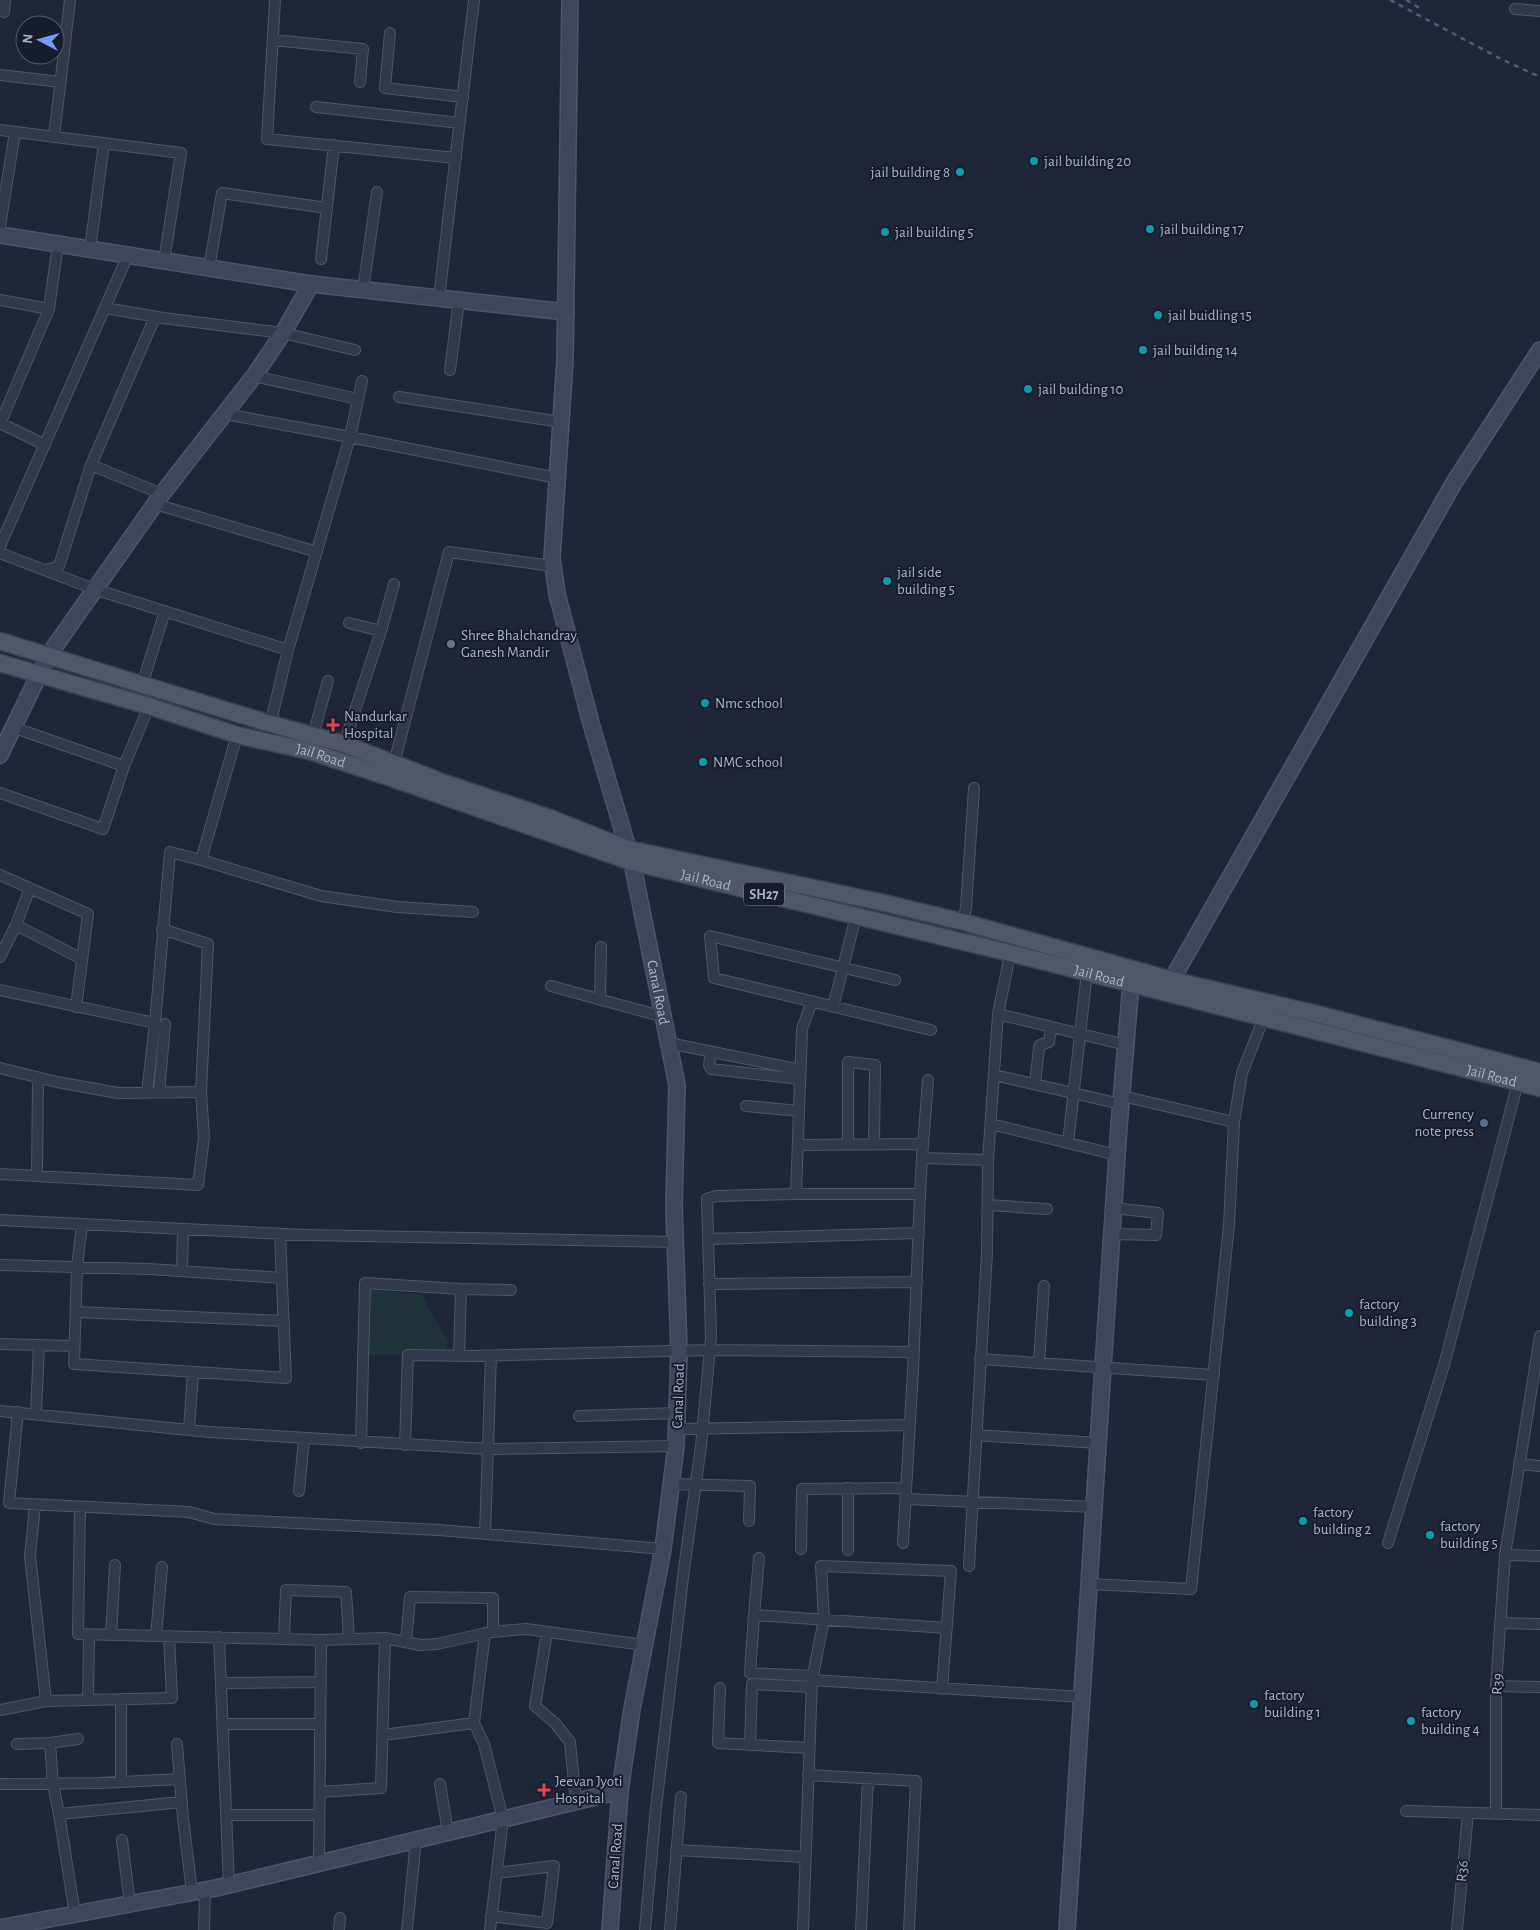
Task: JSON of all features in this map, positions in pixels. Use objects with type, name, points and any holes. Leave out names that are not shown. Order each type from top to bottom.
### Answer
[{"type":"main road","points":[[0,641],[271,724],[344,744],[442,782],[550,818],[630,855],[880,902],[1014,936],[1133,976]]},
{"type":"main road","name":"Jail Road","points":[[1,665],[149,706],[237,735],[309,751],[630,855],[856,916],[958,941],[1087,972],[1133,976],[1264,1017],[1353,1031],[1540,1088]]},
{"type":"main road","points":[[1169,986],[1353,1031],[1540,1072]]},
{"type":"street","points":[[4,12],[5,0]]},
{"type":"street","points":[[54,137],[70,0]]},
{"type":"street","points":[[275,0],[267,139],[456,158]]},
{"type":"street","points":[[439,298],[474,0]]},
{"type":"street","name":"Canal Road","points":[[570,0],[565,360],[553,566],[557,594],[592,728],[630,855],[677,1085],[674,1207],[679,1351],[676,1446],[662,1549],[632,1709],[620,1791],[610,1930]]},
{"type":"street","points":[[1515,9],[1540,11]]},
{"type":"street","points":[[390,33],[385,88],[463,97]]},
{"type":"street","points":[[273,40],[363,49],[360,82]]},
{"type":"street","points":[[0,75],[61,82]]},
{"type":"street","points":[[316,107],[460,123]]},
{"type":"street","points":[[0,130],[181,153],[164,261]]},
{"type":"street","points":[[0,226],[15,132]]},
{"type":"street","points":[[90,249],[104,143]]},
{"type":"street","points":[[321,259],[334,145]]},
{"type":"street","points":[[363,290],[376,192]]},
{"type":"street","points":[[209,268],[222,193],[327,208]]},
{"type":"street","points":[[0,234],[312,284],[566,312]]},
{"type":"street","points":[[45,445],[0,423],[49,309],[58,244]]},
{"type":"street","points":[[0,546],[128,255]]},
{"type":"street","points":[[0,755],[48,656],[158,499],[254,376],[284,333],[312,284]]},
{"type":"street","points":[[0,300],[49,309]]},
{"type":"street","points":[[450,370],[459,300]]},
{"type":"street","points":[[105,308],[155,317],[284,333],[354,350]]},
{"type":"street","points":[[46,570],[59,566],[91,465],[155,317]]},
{"type":"street","points":[[1169,986],[1455,482],[1540,350]]},
{"type":"street","points":[[254,376],[358,399]]},
{"type":"street","points":[[266,742],[288,650],[350,437],[362,381]]},
{"type":"street","points":[[399,397],[561,422]]},
{"type":"street","points":[[225,414],[557,478]]},
{"type":"street","points":[[91,465],[158,499],[317,552]]},
{"type":"street","points":[[0,552],[94,589],[288,650]]},
{"type":"street","points":[[394,762],[449,552],[553,566]]},
{"type":"street","points":[[344,744],[381,631],[394,584]]},
{"type":"street","points":[[142,685],[165,611]]},
{"type":"street","points":[[349,623],[381,631]]},
{"type":"street","points":[[313,736],[328,681]]},
{"type":"street","points":[[0,793],[103,829],[124,766],[149,706]]},
{"type":"street","points":[[12,727],[124,766]]},
{"type":"street","points":[[201,860],[237,735]]},
{"type":"street","points":[[958,941],[966,908],[974,788]]},
{"type":"street","points":[[159,1092],[162,929],[170,852],[321,896],[397,907],[473,912]]},
{"type":"street","points":[[0,875],[88,914],[76,1007]]},
{"type":"street","points":[[0,957],[16,925],[30,888]]},
{"type":"street","points":[[833,1006],[856,916]]},
{"type":"street","points":[[16,925],[82,959]]},
{"type":"street","points":[[0,1174],[198,1185],[204,1138],[201,1092],[208,944],[162,929]]},
{"type":"street","points":[[895,980],[710,936],[714,978],[931,1030]]},
{"type":"street","points":[[969,1566],[987,1254],[988,1160],[998,1014],[1014,936]]},
{"type":"street","points":[[600,1000],[601,947]]},
{"type":"street","points":[[1068,1143],[1087,972]]},
{"type":"street","points":[[1067,1930],[1117,1155],[1133,976]]},
{"type":"street","points":[[552,986],[664,1017]]},
{"type":"street","points":[[0,990],[160,1023]]},
{"type":"street","points":[[796,1194],[802,1029],[812,1001]]},
{"type":"street","points":[[998,1014],[1126,1045]]},
{"type":"street","points":[[1089,1584],[1191,1589],[1229,1225],[1234,1122],[1242,1073],[1264,1017]]},
{"type":"street","points":[[148,1093],[160,1023]]},
{"type":"street","points":[[1035,1084],[1039,1048],[1040,1045],[1049,1042],[1050,1027]]},
{"type":"street","points":[[669,1043],[801,1075]]},
{"type":"street","points":[[711,1052],[709,1065],[711,1069],[801,1075]]},
{"type":"street","points":[[848,1144],[848,1062],[875,1065],[874,1144]]},
{"type":"street","points":[[0,1068],[38,1078],[118,1093],[201,1092]]},
{"type":"street","points":[[994,1075],[1074,1093],[1122,1100],[1234,1122]]},
{"type":"street","points":[[37,1176],[38,1078]]},
{"type":"street","points":[[903,1543],[914,1352],[920,1194],[928,1080]]},
{"type":"street","points":[[1388,1543],[1444,1365],[1518,1082]]},
{"type":"street","points":[[746,1106],[799,1111]]},
{"type":"street","points":[[991,1124],[1117,1155]]},
{"type":"street","points":[[798,1145],[923,1144]]},
{"type":"street","points":[[922,1158],[988,1160]]},
{"type":"street","points":[[645,1930],[657,1798],[710,1350],[706,1199],[716,1196],[796,1194],[920,1194]]},
{"type":"street","points":[[988,1205],[1047,1209]]},
{"type":"street","points":[[1112,1234],[1156,1236],[1158,1213],[1114,1208]]},
{"type":"street","points":[[0,1220],[280,1234],[675,1242]]},
{"type":"street","points":[[82,1224],[77,1266],[74,1364],[286,1378],[280,1234]]},
{"type":"street","points":[[182,1270],[183,1229]]},
{"type":"street","points":[[708,1240],[919,1233]]},
{"type":"street","points":[[0,1265],[182,1270],[282,1278]]},
{"type":"street","points":[[709,1284],[917,1282]]},
{"type":"street","points":[[361,1443],[364,1284],[511,1290]]},
{"type":"street","points":[[1039,1363],[1044,1286]]},
{"type":"street","points":[[459,1356],[460,1289]]},
{"type":"street","points":[[76,1312],[284,1321]]},
{"type":"street","name":"R39","points":[[1496,1814],[1496,1686],[1505,1555],[1540,1336]]},
{"type":"street","points":[[0,1344],[74,1346]]},
{"type":"street","points":[[36,1414],[40,1345]]},
{"type":"street","points":[[405,1445],[408,1355],[491,1356],[710,1350],[914,1352]]},
{"type":"street","points":[[485,1534],[491,1356]]},
{"type":"street","points":[[980,1359],[1214,1375]]},
{"type":"street","points":[[189,1430],[193,1372]]},
{"type":"street","points":[[0,1411],[189,1430],[488,1450],[676,1446]]},
{"type":"street","points":[[18,1412],[5,1503],[189,1512],[214,1519],[439,1530],[662,1549]]},
{"type":"street","points":[[579,1416],[678,1413]]},
{"type":"street","points":[[677,1429],[910,1425]]},
{"type":"street","points":[[976,1435],[1098,1443]]},
{"type":"street","points":[[299,1491],[304,1438]]},
{"type":"street","points":[[1519,1464],[1540,1466]]},
{"type":"street","points":[[672,1484],[750,1486],[749,1520]]},
{"type":"street","points":[[848,1488],[848,1550]]},
{"type":"street","points":[[801,1549],[802,1489],[906,1488]]},
{"type":"street","points":[[906,1499],[1094,1507]]},
{"type":"street","points":[[34,1505],[30,1556],[46,1701]]},
{"type":"street","points":[[80,1507],[78,1634],[321,1640],[385,1638],[420,1645],[437,1644],[489,1632],[526,1629],[644,1645]]},
{"type":"street","points":[[1505,1555],[1540,1556]]},
{"type":"street","points":[[759,1558],[750,1673],[812,1681],[1082,1697]]},
{"type":"street","points":[[111,1635],[115,1565]]},
{"type":"street","points":[[803,1930],[812,1681],[824,1619],[821,1566],[951,1570],[942,1689]]},
{"type":"street","points":[[156,1636],[162,1567]]},
{"type":"street","points":[[284,1638],[286,1590],[346,1592],[349,1639]]},
{"type":"street","points":[[406,1642],[410,1597],[493,1598],[474,1723],[484,1744],[503,1819],[490,1930]]},
{"type":"street","points":[[754,1615],[947,1628]]},
{"type":"street","points":[[1500,1622],[1540,1624]]},
{"type":"street","points":[[546,1632],[535,1706],[555,1723],[570,1742],[576,1802]]},
{"type":"street","points":[[88,1700],[89,1635]]},
{"type":"street","points":[[0,1710],[46,1701],[172,1698],[169,1636]]},
{"type":"street","points":[[219,1637],[229,1885]]},
{"type":"street","points":[[320,1792],[381,1788],[385,1638]]},
{"type":"street","points":[[319,1863],[321,1640]]},
{"type":"street","points":[[750,1745],[752,1684],[812,1681]]},
{"type":"street","points":[[221,1683],[320,1682]]},
{"type":"street","points":[[1496,1686],[1540,1688]]},
{"type":"street","points":[[720,1688],[718,1743],[809,1748]]},
{"type":"street","points":[[121,1699],[121,1781]]},
{"type":"street","points":[[383,1735],[474,1723]]},
{"type":"street","points":[[222,1724],[320,1724]]},
{"type":"street","points":[[17,1744],[50,1743],[78,1739]]},
{"type":"street","points":[[50,1743],[53,1784],[75,1914]]},
{"type":"street","points":[[177,1744],[182,1802],[204,1930]]},
{"type":"street","points":[[808,1775],[916,1781],[909,1930]]},
{"type":"street","points":[[861,1930],[868,1778]]},
{"type":"street","points":[[0,1784],[180,1779]]},
{"type":"street","points":[[440,1784],[448,1832]]},
{"type":"street","points":[[2,1929],[56,1924],[75,1914],[229,1885],[620,1791]]},
{"type":"street","points":[[670,1930],[681,1797]]},
{"type":"street","points":[[59,1814],[182,1802]]},
{"type":"street","points":[[1406,1811],[1540,1815]]},
{"type":"street","name":"R36","points":[[1457,1930],[1468,1813]]},
{"type":"street","points":[[226,1815],[319,1815]]},
{"type":"street","points":[[122,1840],[130,1904]]},
{"type":"street","points":[[407,1930],[416,1840]]},
{"type":"street","points":[[676,1850],[805,1857]]},
{"type":"street","points":[[492,1916],[547,1923],[554,1866],[497,1872]]},
{"type":"street","points":[[340,1918],[340,1930]]},
{"type":"green space","points":[[370,1290],[421,1294],[448,1341],[445,1356],[368,1355]]},
{"type":"railway","points":[[1390,0],[1501,59],[1540,77]]},
{"type":"railway","points":[[1406,0],[1423,10]]},
{"type":"place","name":"jail building 20","points":[[1034,161]]},
{"type":"place","name":"jail building 8","points":[[960,172]]},
{"type":"place","name":"jail building 17","points":[[1150,229]]},
{"type":"place","name":"jail building 5","points":[[885,232]]},
{"type":"place","name":"jail buidling 15","points":[[1158,315]]},
{"type":"place","name":"jail building 14","points":[[1143,350]]},
{"type":"place","name":"jail building 10","points":[[1028,389]]},
{"type":"place","name":"jail side building 5","points":[[887,581]]},
{"type":"place","name":"Shree Bhalchandray Ganesh Mandir","points":[[451,644]]},
{"type":"place","name":"Nmc school","points":[[705,703]]},
{"type":"place","name":"Nandurkar Hospital","points":[[333,725]]},
{"type":"place","name":"NMC school","points":[[703,762]]},
{"type":"place","name":"Currency note press","points":[[1484,1123]]},
{"type":"place","name":"factory building 3","points":[[1349,1313]]},
{"type":"place","name":"factory building 2","points":[[1303,1521]]},
{"type":"place","name":"factory building 5","points":[[1430,1535]]},
{"type":"place","name":"factory building 1","points":[[1254,1704]]},
{"type":"place","name":"factory building 4","points":[[1411,1721]]},
{"type":"place","name":"Jeevan Jyoti Hospital","points":[[544,1790]]}]
